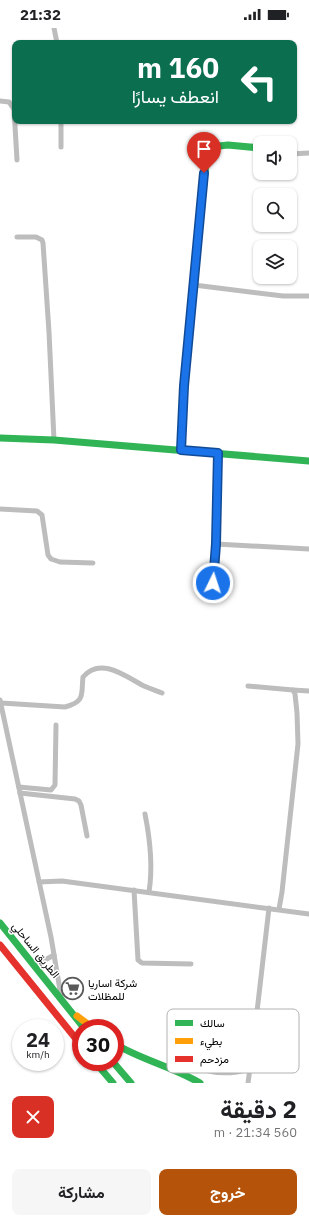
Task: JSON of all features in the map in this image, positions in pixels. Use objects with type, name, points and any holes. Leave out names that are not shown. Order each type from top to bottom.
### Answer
[{"type":"main road","points":[[181,450],[184,386],[206,158],[210,147],[217,145],[253,147]]},
{"type":"main road","points":[[0,438],[54,440],[309,461]]},
{"type":"main road","name":"الطريق الساحلي","points":[[0,923],[76,1019]]},
{"type":"main road","points":[[0,946],[72,1034]]},
{"type":"main road","points":[[69,1010],[80,1019]]},
{"type":"main road","points":[[124,1049],[167,1067]]},
{"type":"main road","points":[[103,1071],[113,1083]]},
{"type":"main road","points":[[121,1071],[131,1083]]},
{"type":"main road","points":[[181,1073],[200,1083]]},
{"type":"street","points":[[54,28],[56,40]]},
{"type":"street","points":[[0,101],[9,102],[12,106]]},
{"type":"street","points":[[15,124],[17,160]]},
{"type":"street","points":[[61,124],[61,147]]},
{"type":"street","points":[[297,155],[309,153]]},
{"type":"street","points":[[17,237],[36,237],[44,243],[54,440]]},
{"type":"street","points":[[194,284],[283,296],[309,296]]},
{"type":"street","points":[[213,583],[216,544],[218,453]]},
{"type":"street","points":[[0,509],[37,511],[42,515],[48,555],[51,559],[60,562],[93,562]]},
{"type":"street","points":[[216,544],[309,549]]},
{"type":"street","points":[[61,999],[31,838],[0,702],[65,707],[74,705],[83,694],[83,677],[88,671],[96,669],[110,669],[124,674],[143,685],[162,693]]},
{"type":"street","points":[[248,686],[309,691]]},
{"type":"street","points":[[278,909],[282,892],[298,744],[297,713],[295,694],[293,690]]},
{"type":"street","points":[[19,788],[49,790],[54,787],[56,725]]},
{"type":"street","points":[[20,793],[75,799],[79,801],[87,836]]},
{"type":"street","points":[[145,814],[150,860],[151,880],[149,892]]},
{"type":"street","points":[[39,882],[62,880],[309,914]]},
{"type":"street","points":[[134,890],[138,960],[142,963],[191,964]]},
{"type":"street","points":[[258,1009],[269,908]]},
{"type":"street","points":[[31,962],[45,960],[54,955]]},
{"type":"street","points":[[248,1083],[249,1073]]},
{"type":"traffic: fast","points":[[181,450],[184,386],[207,152],[210,147],[228,145],[253,147]]},
{"type":"traffic: fast","points":[[0,438],[54,440],[309,461]]},
{"type":"traffic: fast","points":[[0,923],[77,1019]]},
{"type":"traffic: fast","points":[[124,1049],[167,1067]]},
{"type":"traffic: fast","points":[[103,1071],[113,1083]]},
{"type":"traffic: fast","points":[[121,1071],[131,1083]]},
{"type":"traffic: fast","points":[[181,1073],[200,1083]]},
{"type":"traffic: slow","points":[[77,1016],[81,1019]]},
{"type":"traffic: jam","points":[[0,945],[72,1034]]},
{"type":"place","name":"شركة اساريا للمظلات","points":[[72,989]]},
{"type":"route","points":[[204,173],[184,386],[181,450],[218,453],[216,544],[213,583]]}]
